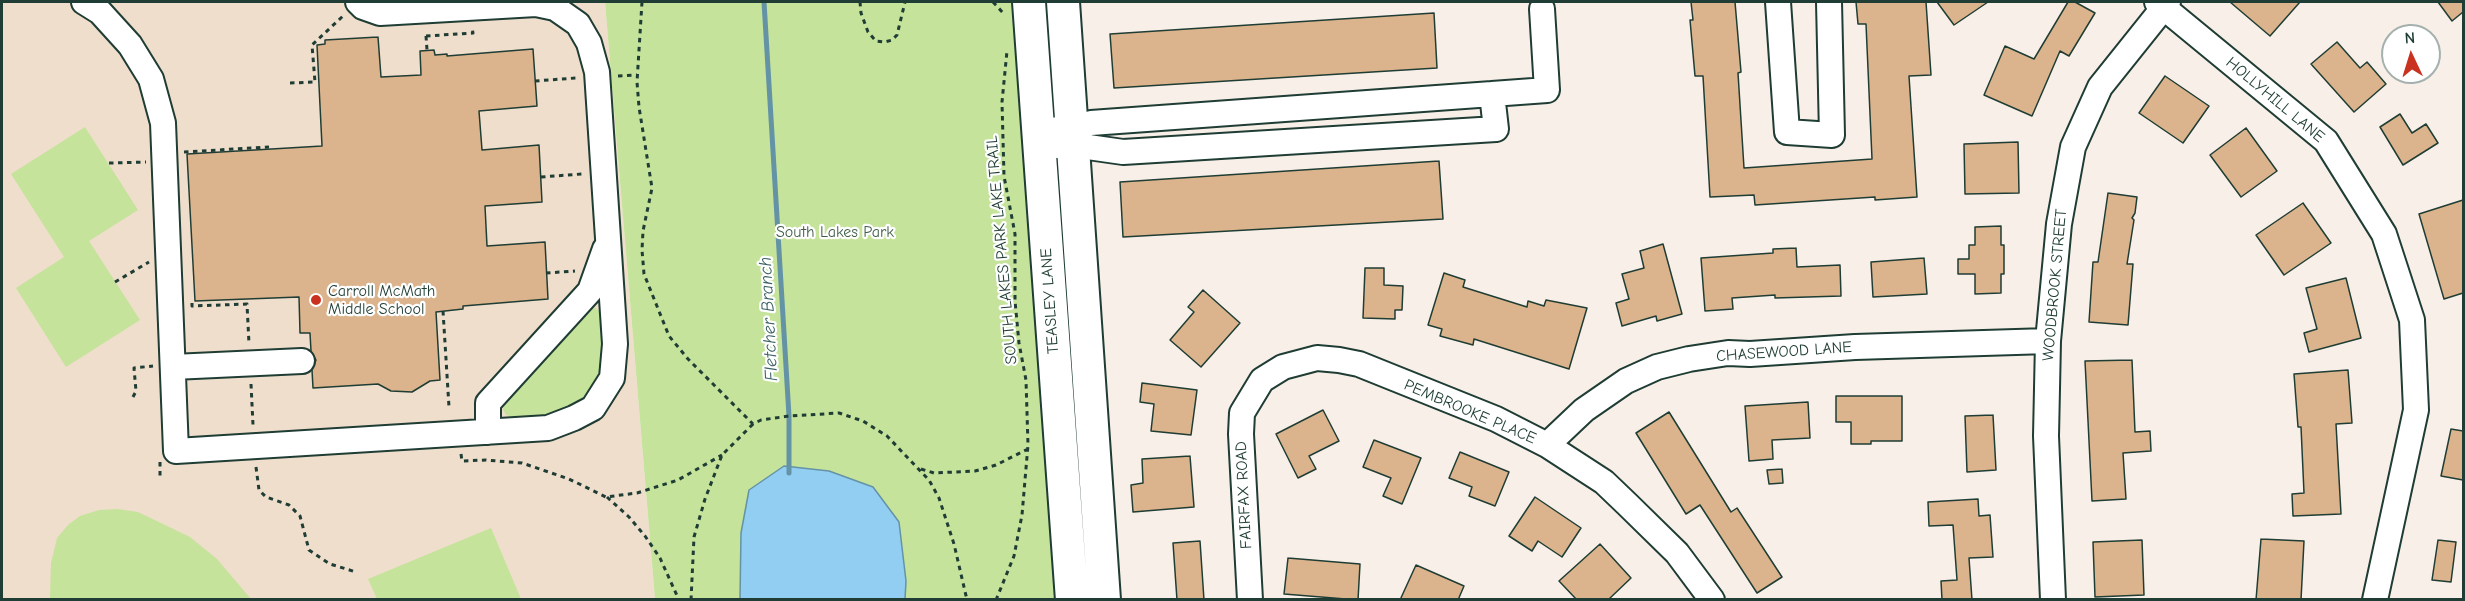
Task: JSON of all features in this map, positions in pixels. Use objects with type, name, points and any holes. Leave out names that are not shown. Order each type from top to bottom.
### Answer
[{"type":"main road","name":"TEASLEY LANE","points":[[1062,2],[1104,600]]},
{"type":"main road","name":"TEASLEY LANE","points":[[1013,8],[1039,140],[1072,600]]},
{"type":"street","points":[[1778,2],[1787,132],[1832,135],[1829,2]]},
{"type":"street","points":[[97,5],[130,45],[151,79],[163,123],[164,367],[176,451],[548,428],[592,408],[612,378],[615,344],[597,72],[589,43],[578,24],[555,8],[536,4],[506,3],[380,13],[363,7],[350,9]]},
{"type":"street","name":"WOODBROOK STREET","points":[[2053,600],[2046,436],[2048,341],[2059,224],[2073,147],[2100,87],[2163,3]]},
{"type":"street","name":"HOLLYHILL LANE","points":[[2163,3],[2326,141],[2384,234],[2412,320],[2416,410],[2375,600]]},
{"type":"street","points":[[1073,136],[1091,123],[1547,90],[1542,9]]},
{"type":"street","points":[[1039,140],[1073,136],[1123,152],[1496,129],[1492,94]]},
{"type":"street","points":[[488,432],[488,403],[590,291],[608,238]]},
{"type":"street","name":"CHASEWOOD LANE","points":[[1547,445],[1584,410],[1626,381],[1657,367],[1689,359],[1728,353],[1750,354],[1855,347],[2048,341]]},
{"type":"street","name":"PEMBROOKE PLACE","points":[[1253,392],[1262,380],[1283,367],[1317,358],[1339,360],[1359,364],[1496,419],[1547,445],[1604,482],[1677,553],[1702,583],[1712,600]]},
{"type":"street","points":[[164,367],[302,361]]},
{"type":"street","name":"FAIRFAX ROAD","points":[[1250,600],[1241,434],[1242,413],[1253,392]]},
{"type":"path","points":[[642,2],[638,75],[639,107],[652,188],[643,231],[644,274],[669,336],[688,359],[753,424]]},
{"type":"path","points":[[860,2],[861,13],[868,32],[876,41],[885,42],[897,35],[905,2]]},
{"type":"path","points":[[993,2],[1013,8],[1006,25]]},
{"type":"path","points":[[290,83],[315,82],[312,45],[350,9]]},
{"type":"path","points":[[427,50],[426,36],[472,33],[471,21]]},
{"type":"path","name":"SOUTH LAKES PARK LAKE TRAIL","points":[[996,600],[1016,546],[1022,515],[1028,449],[1026,380],[1019,344],[1015,301],[1016,234],[1004,176],[1002,102],[1008,43]]},
{"type":"path","points":[[617,76],[638,75]]},
{"type":"path","points":[[535,81],[584,78]]},
{"type":"path","points":[[182,152],[269,147]]},
{"type":"path","points":[[109,164],[153,162]]},
{"type":"path","points":[[541,177],[582,174]]},
{"type":"path","points":[[115,282],[150,262]]},
{"type":"path","points":[[546,273],[576,271]]},
{"type":"path","points":[[191,295],[192,306],[247,304],[249,350]]},
{"type":"path","points":[[443,311],[449,407]]},
{"type":"path","points":[[133,397],[136,390],[135,368],[164,367]]},
{"type":"path","points":[[251,382],[254,432]]},
{"type":"path","points":[[606,497],[637,492],[678,480],[722,455],[753,424],[761,420],[814,413],[839,413],[863,421],[887,436],[919,468],[939,498],[954,544],[967,600]]},
{"type":"path","points":[[919,468],[934,473],[975,471],[996,465],[1028,449]]},
{"type":"path","points":[[461,452],[462,461],[522,463],[569,479],[606,497],[629,517],[645,536],[660,558],[679,600]]},
{"type":"path","points":[[691,600],[694,537],[705,499],[722,455]]},
{"type":"path","points":[[160,460],[160,477]]},
{"type":"path","points":[[255,466],[260,490],[266,497],[289,506],[300,516],[309,550],[330,564],[356,572]]},
{"type":"shaded area","name":"Carroll McMath Middle School","points":[[2,2],[605,2],[655,599],[2,599]]},
{"type":"green space","name":"South Lakes Park","points":[[605,2],[1029,2],[1072,599],[655,599]]},
{"type":"green space","points":[[85,127],[138,210],[89,241],[140,320],[66,367],[16,288],[64,257],[11,174]]},
{"type":"green space","points":[[588,308],[596,308],[600,312],[602,356],[600,374],[590,391],[576,406],[549,416],[511,417],[506,415],[503,410],[504,406]]},
{"type":"green space","points":[[118,509],[138,512],[190,537],[217,559],[251,599],[50,599],[51,563],[57,538],[80,516],[99,510]]},
{"type":"green space","points":[[491,528],[521,599],[377,599],[368,579]]},
{"type":"water","points":[[784,466],[829,471],[873,487],[899,522],[906,581],[905,599],[740,599],[741,533],[749,490]]},
{"type":"building","points":[[1691,2],[1735,2],[1741,72],[1738,73],[1744,168],[1872,159],[1866,24],[1858,24],[1856,2],[1926,2],[1931,75],[1909,76],[1917,197],[1875,200],[1875,197],[1755,205],[1754,195],[1710,197],[1703,76],[1695,76],[1690,20],[1693,20]]},
{"type":"building","points":[[1937,2],[1988,2],[1954,25]]},
{"type":"building","points":[[2068,2],[2075,2],[2095,13],[2069,56],[2060,51],[2032,116],[1984,95],[2005,46],[2034,59]]},
{"type":"building","points":[[2230,2],[2300,2],[2270,36]]},
{"type":"building","points":[[2438,2],[2463,2],[2463,12],[2452,21]]},
{"type":"building","points":[[1434,13],[1437,68],[1114,88],[1110,34]]},
{"type":"building","name":"Carroll McMath Middle School","points":[[378,37],[381,77],[421,75],[420,51],[434,50],[435,55],[447,54],[447,56],[533,49],[537,106],[479,111],[482,150],[539,145],[542,202],[485,206],[487,246],[545,242],[548,299],[463,306],[463,309],[436,312],[440,380],[430,381],[412,392],[391,391],[378,384],[313,388],[312,370],[316,360],[311,351],[310,333],[300,333],[299,297],[195,301],[187,154],[322,146],[317,45],[325,44],[325,40]]},
{"type":"building","points":[[2337,42],[2360,68],[2367,62],[2381,78],[2381,84],[2386,84],[2354,112],[2311,64]]},
{"type":"building","points":[[2165,76],[2209,106],[2183,143],[2139,113]]},
{"type":"building","points":[[2400,114],[2412,133],[2426,124],[2438,143],[2403,165],[2380,127]]},
{"type":"building","points":[[2246,128],[2277,171],[2241,197],[2210,155]]},
{"type":"building","points":[[2018,142],[2019,193],[1965,194],[1964,144]]},
{"type":"building","points":[[1439,161],[1443,219],[1123,237],[1120,182]]},
{"type":"building","points":[[2108,193],[2137,197],[2132,218],[2134,220],[2127,264],[2133,264],[2128,325],[2089,322],[2093,262],[2098,262]]},
{"type":"building","points":[[2463,200],[2463,293],[2444,299],[2419,214]]},
{"type":"building","points":[[2303,203],[2331,243],[2284,275],[2256,235]]},
{"type":"building","points":[[2001,226],[2001,245],[2004,245],[2004,274],[2001,274],[2001,293],[1975,294],[1975,274],[1958,274],[1958,259],[1969,259],[1969,245],[1975,245],[1975,227]]},
{"type":"building","points":[[1663,244],[1682,314],[1657,321],[1656,316],[1622,326],[1616,303],[1629,299],[1622,274],[1644,268],[1640,251]]},
{"type":"building","points":[[1796,248],[1797,267],[1840,265],[1841,296],[1775,298],[1775,295],[1732,298],[1733,309],[1705,311],[1701,258],[1773,253],[1773,249]]},
{"type":"building","points":[[1924,258],[1927,294],[1873,297],[1871,262]]},
{"type":"building","points":[[1365,268],[1384,268],[1384,285],[1403,286],[1402,310],[1395,310],[1395,319],[1363,318]]},
{"type":"building","points":[[1444,273],[1465,280],[1463,287],[1527,307],[1528,301],[1544,306],[1546,300],[1587,308],[1569,369],[1474,339],[1473,345],[1440,336],[1442,329],[1428,325]]},
{"type":"building","points":[[2346,278],[2361,338],[2309,352],[2304,333],[2317,329],[2306,288]]},
{"type":"building","points":[[1203,290],[1240,323],[1201,367],[1170,340],[1194,312],[1188,307]]},
{"type":"building","points":[[2132,360],[2135,432],[2150,431],[2151,451],[2123,453],[2126,499],[2092,501],[2085,361]]},
{"type":"building","points":[[2348,370],[2352,423],[2336,424],[2341,514],[2293,516],[2292,494],[2304,493],[2301,427],[2298,427],[2294,374]]},
{"type":"building","points":[[1142,383],[1197,390],[1191,435],[1151,431],[1154,404],[1140,402]]},
{"type":"building","points":[[1836,396],[1902,396],[1902,441],[1871,441],[1871,444],[1851,444],[1851,422],[1836,422]]},
{"type":"building","points":[[1808,402],[1810,438],[1772,440],[1773,459],[1749,461],[1745,406]]},
{"type":"building","points":[[1323,410],[1339,441],[1309,456],[1316,469],[1298,478],[1276,434]]},
{"type":"building","points":[[1669,412],[1731,512],[1737,508],[1782,577],[1757,593],[1700,505],[1686,514],[1636,433]]},
{"type":"building","points":[[1993,415],[1996,470],[1967,472],[1965,416]]},
{"type":"building","points":[[2451,429],[2463,431],[2463,480],[2441,476]]},
{"type":"building","points":[[1374,440],[1421,458],[1402,504],[1383,496],[1391,478],[1363,467]]},
{"type":"building","points":[[1460,452],[1509,472],[1495,506],[1469,496],[1472,487],[1449,478]]},
{"type":"building","points":[[1190,456],[1194,507],[1133,512],[1131,485],[1143,483],[1142,459]]},
{"type":"building","points":[[1782,469],[1783,483],[1769,484],[1767,470]]},
{"type":"building","points":[[1535,497],[1581,528],[1562,557],[1538,541],[1532,551],[1509,536]]},
{"type":"building","points":[[1978,499],[1979,516],[1990,515],[1993,557],[1969,558],[1972,600],[1942,600],[1941,581],[1957,580],[1953,525],[1929,526],[1928,502]]},
{"type":"building","points":[[2261,539],[2304,541],[2301,600],[2256,600]]},
{"type":"building","points":[[2142,540],[2144,595],[2095,597],[2093,542]]},
{"type":"building","points":[[2438,540],[2456,542],[2451,582],[2432,580]]},
{"type":"building","points":[[1200,541],[1204,600],[1177,600],[1173,543]]},
{"type":"building","points":[[1600,544],[1631,578],[1608,600],[1577,600],[1559,581]]},
{"type":"building","points":[[1288,558],[1360,564],[1358,600],[1284,594]]},
{"type":"building","points":[[1416,565],[1464,586],[1458,600],[1400,600]]},
{"type":"waterway","name":"Fletcher Branch","points":[[764,2],[789,416],[789,473]]},
{"type":"place","name":"Carroll McMath Middle School","points":[[316,300]]}]
